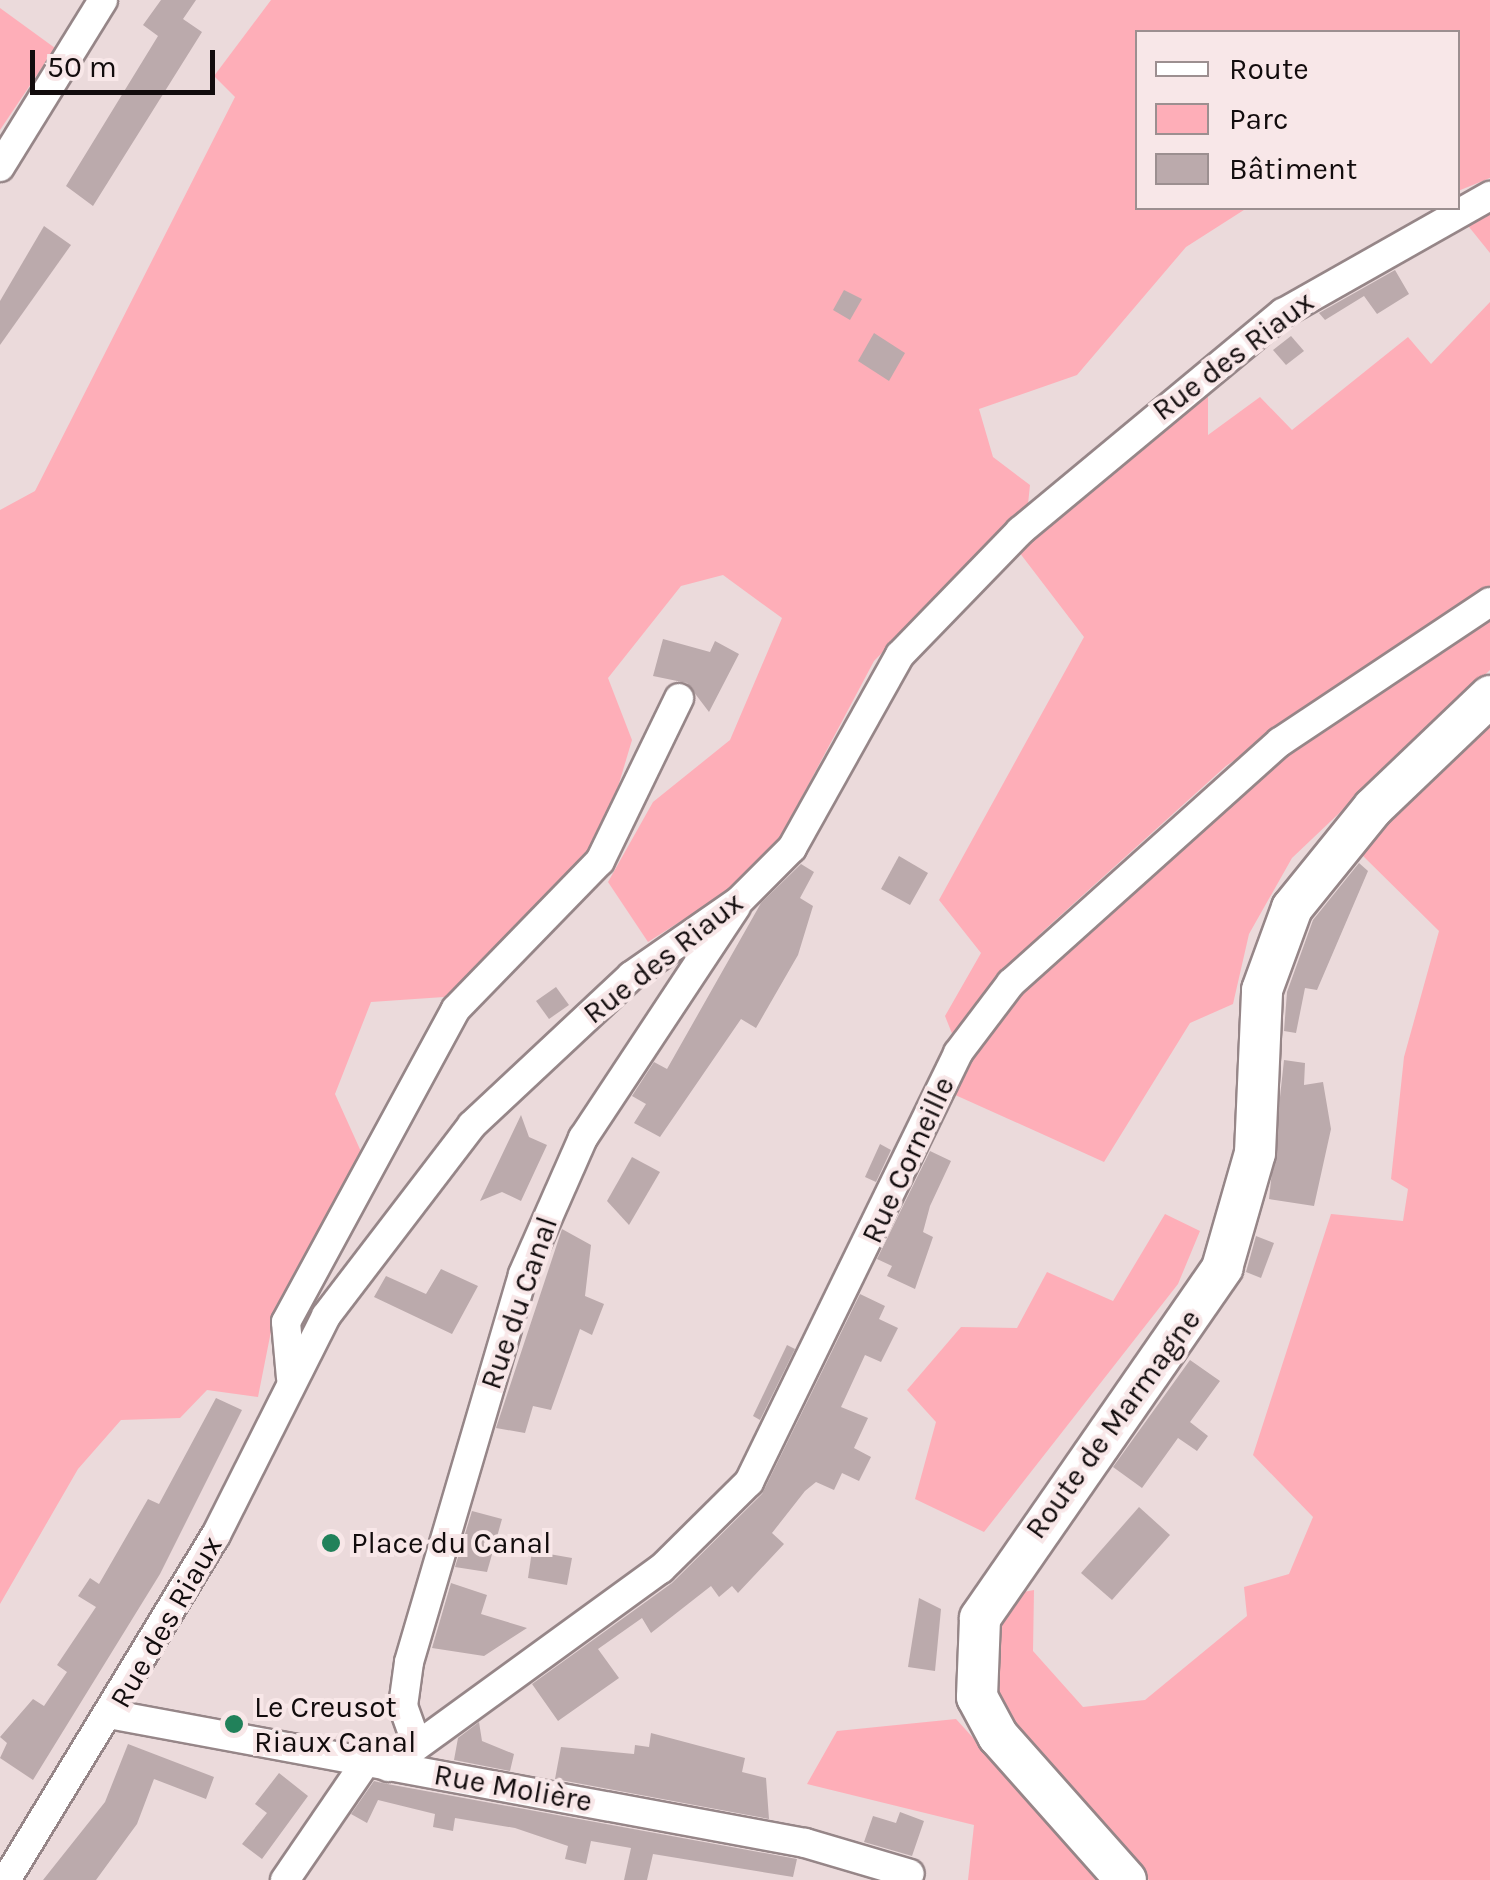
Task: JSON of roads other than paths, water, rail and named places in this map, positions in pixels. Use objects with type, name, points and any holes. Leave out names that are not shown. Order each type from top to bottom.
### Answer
[{"type":"street","points":[[0,167],[103,0]]},
{"type":"street","name":"Rue des Riaux","points":[[6,1880],[114,1715],[292,1378],[372,1245],[472,1125],[631,976],[739,901],[792,848],[900,655],[1020,531],[1283,313],[1490,196]]},
{"type":"street","name":"Rue Corneille","points":[[285,1880],[376,1765],[417,1745],[661,1570],[749,1482],[958,1053],[1011,983],[1280,742],[1490,602]]},
{"type":"street","name":"Route de Marmagne","points":[[1126,1880],[998,1736],[978,1697],[980,1618],[1222,1268],[1255,1153],[1262,990],[1292,908],[1373,808],[1490,696]]},
{"type":"street","points":[[292,1378],[286,1322],[456,1010],[600,862],[678,698]]},
{"type":"street","name":"Rue du Canal","points":[[417,1745],[403,1706],[409,1662],[524,1274],[582,1138],[739,901]]},
{"type":"street","name":"Rue Molière","points":[[114,1715],[806,1843],[910,1874]]},
{"type":"place","name":"Place du Canal","points":[[331,1543]]},
{"type":"place","name":"Le Creusot Riaux Canal","points":[[234,1724]]}]
